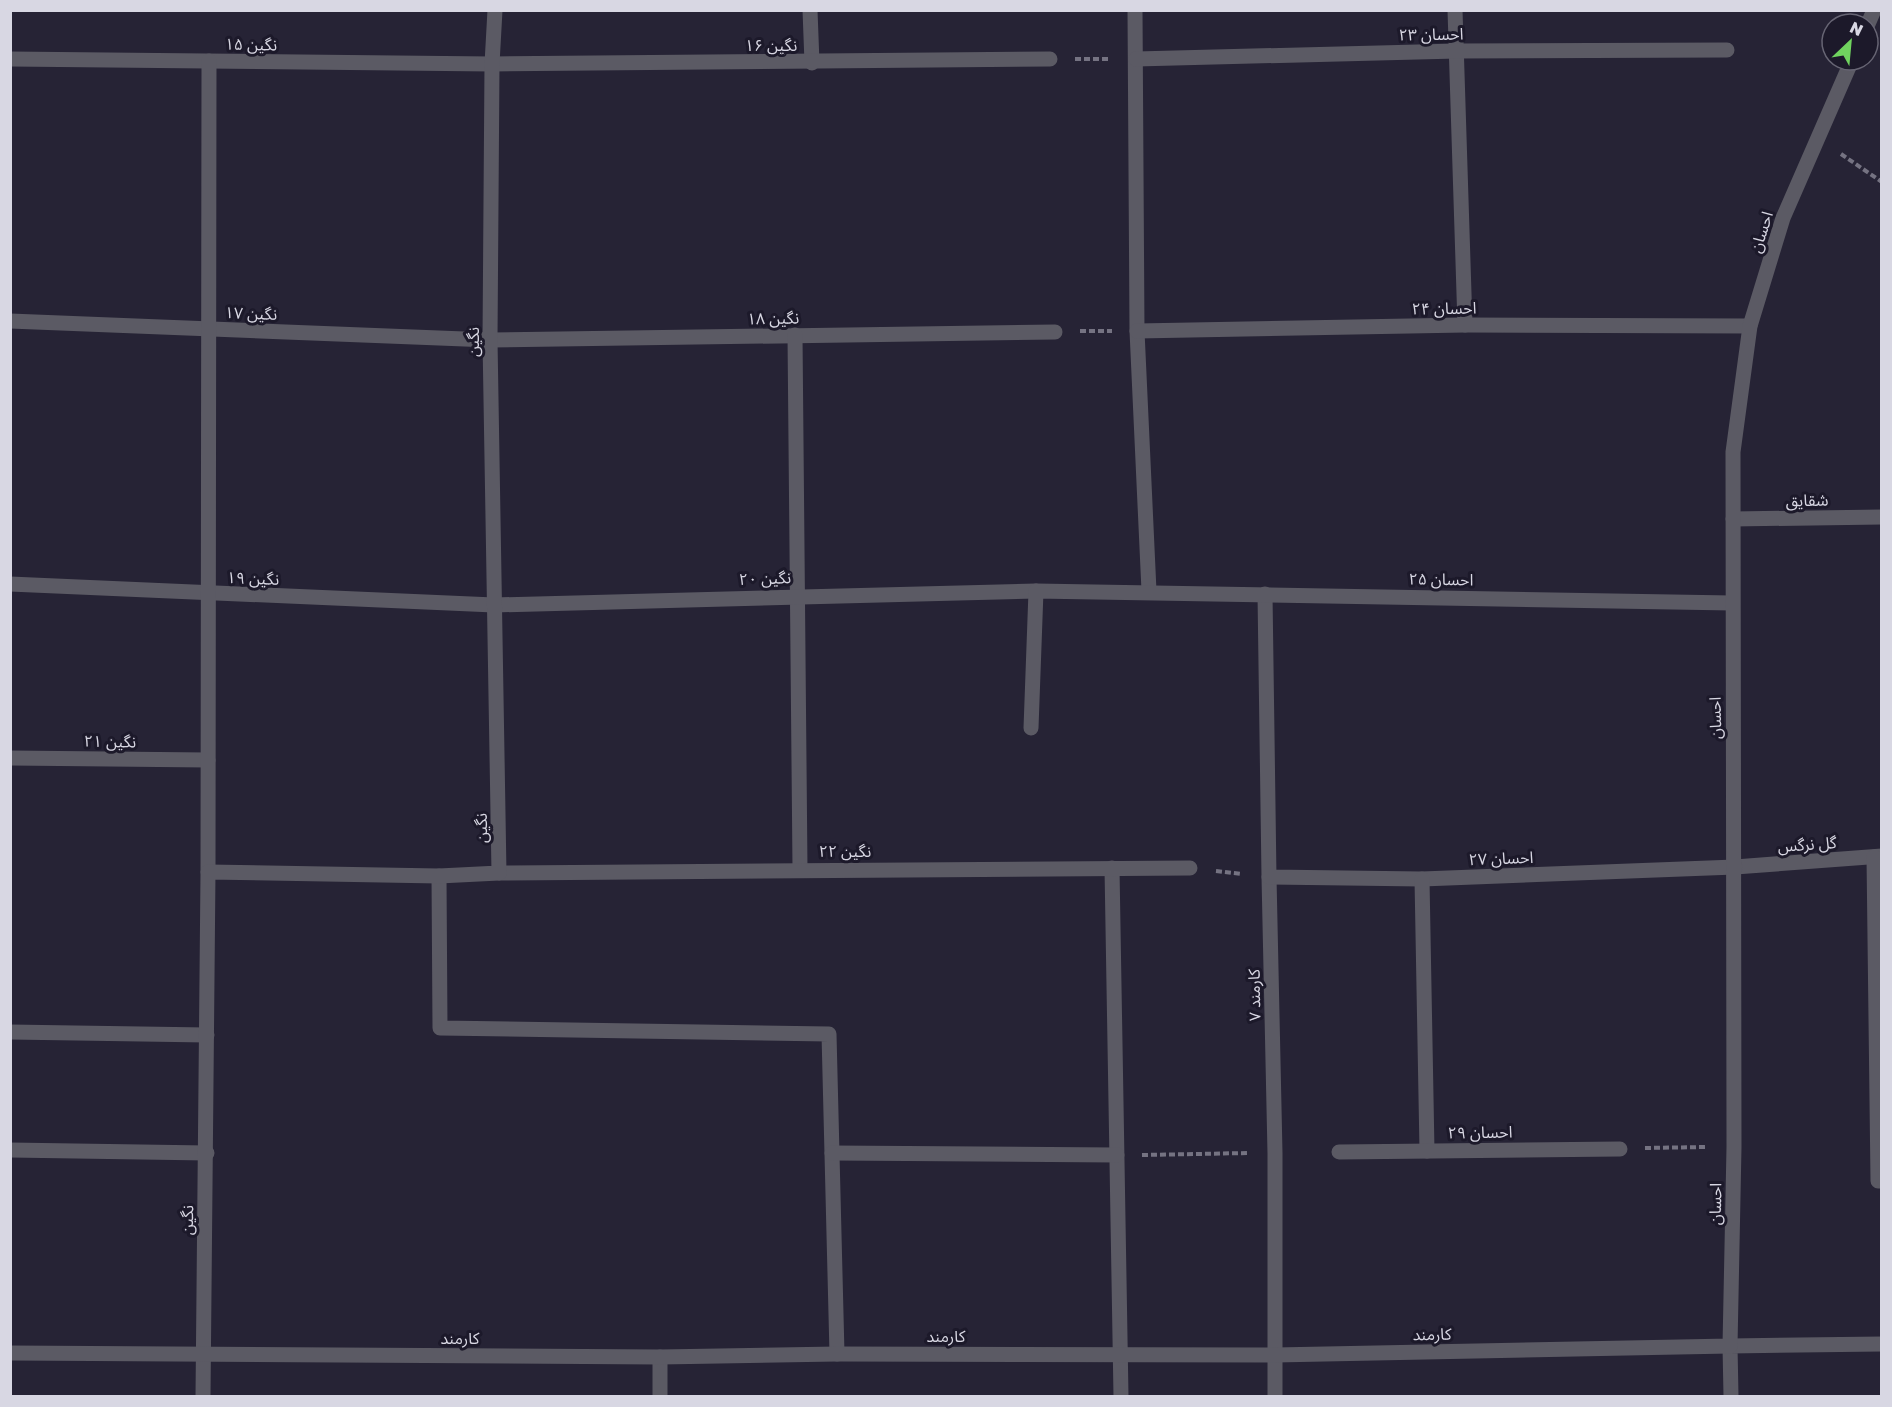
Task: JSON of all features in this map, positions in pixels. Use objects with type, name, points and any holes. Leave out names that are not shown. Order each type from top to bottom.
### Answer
[{"type":"street","name":"نگین","points":[[495,10],[492,64],[490,340],[500,873]]},
{"type":"street","points":[[810,10],[812,63]]},
{"type":"street","points":[[1135,10],[1137,331],[1149,591]]},
{"type":"street","points":[[1455,10],[1465,326]]},
{"type":"street","name":"احسان ۲۳","points":[[1136,58],[1456,51],[1727,50]]},
{"type":"street","name":"نگین ۱۵","points":[[10,59],[492,64]]},
{"type":"street","name":"نگین ۱۶","points":[[492,64],[812,63],[1050,59]]},
{"type":"street","name":"نگین","points":[[203,1396],[207,1153],[209,62]]},
{"type":"street","name":"احسان","points":[[1731,1396],[1735,867],[1733,452],[1750,326],[1783,218],[1847,72]]},
{"type":"street","name":"نگین ۱۷","points":[[10,321],[490,340]]},
{"type":"street","name":"احسان ۲۴","points":[[1137,331],[1465,326],[1750,326]]},
{"type":"street","name":"نگین ۱۸","points":[[490,340],[1056,332]]},
{"type":"street","points":[[795,335],[800,595],[800,869]]},
{"type":"street","name":"شقایق","points":[[1733,519],[1881,517]]},
{"type":"street","name":"نگین ۱۹","points":[[10,584],[494,605]]},
{"type":"street","points":[[1031,729],[1036,591]]},
{"type":"street","name":"نگین ۲۰","points":[[494,605],[800,595],[1149,591]]},
{"type":"street","name":"احسان ۲۵","points":[[1149,591],[1732,603]]},
{"type":"street","name":"کارمند ۷","points":[[1265,594],[1275,1153],[1275,1396]]},
{"type":"street","name":"نگین ۲۱","points":[[10,758],[208,760]]},
{"type":"street","points":[[1878,857],[1878,1181],[1881,1181]]},
{"type":"street","name":"گل نرگس","points":[[1735,867],[1878,857]]},
{"type":"street","name":"احسان ۲۷","points":[[1269,877],[1422,879],[1735,867]]},
{"type":"street","points":[[1112,868],[1121,1396]]},
{"type":"street","name":"نگین ۲۲","points":[[500,873],[800,869],[1190,868]]},
{"type":"street","points":[[208,872],[439,876],[500,873]]},
{"type":"street","points":[[439,876],[441,1028],[829,1034],[837,1354]]},
{"type":"street","points":[[1422,879],[1427,1151]]},
{"type":"street","points":[[10,1032],[207,1035]]},
{"type":"street","name":"احسان ۲۹","points":[[1340,1152],[1620,1149]]},
{"type":"street","points":[[10,1150],[207,1153]]},
{"type":"street","points":[[832,1153],[1118,1155]]},
{"type":"street","name":"کارمند","points":[[10,1353],[660,1357],[837,1354],[1275,1355],[1881,1344]]},
{"type":"street","points":[[660,1357],[660,1396]]},
{"type":"path","points":[[1050,59],[1136,58]]},
{"type":"path","points":[[1818,139],[1881,182]]},
{"type":"path","points":[[1056,332],[1137,331]]},
{"type":"path","points":[[1190,868],[1269,877]]},
{"type":"path","points":[[1620,1149],[1734,1147]]},
{"type":"path","points":[[1118,1155],[1275,1153]]}]
